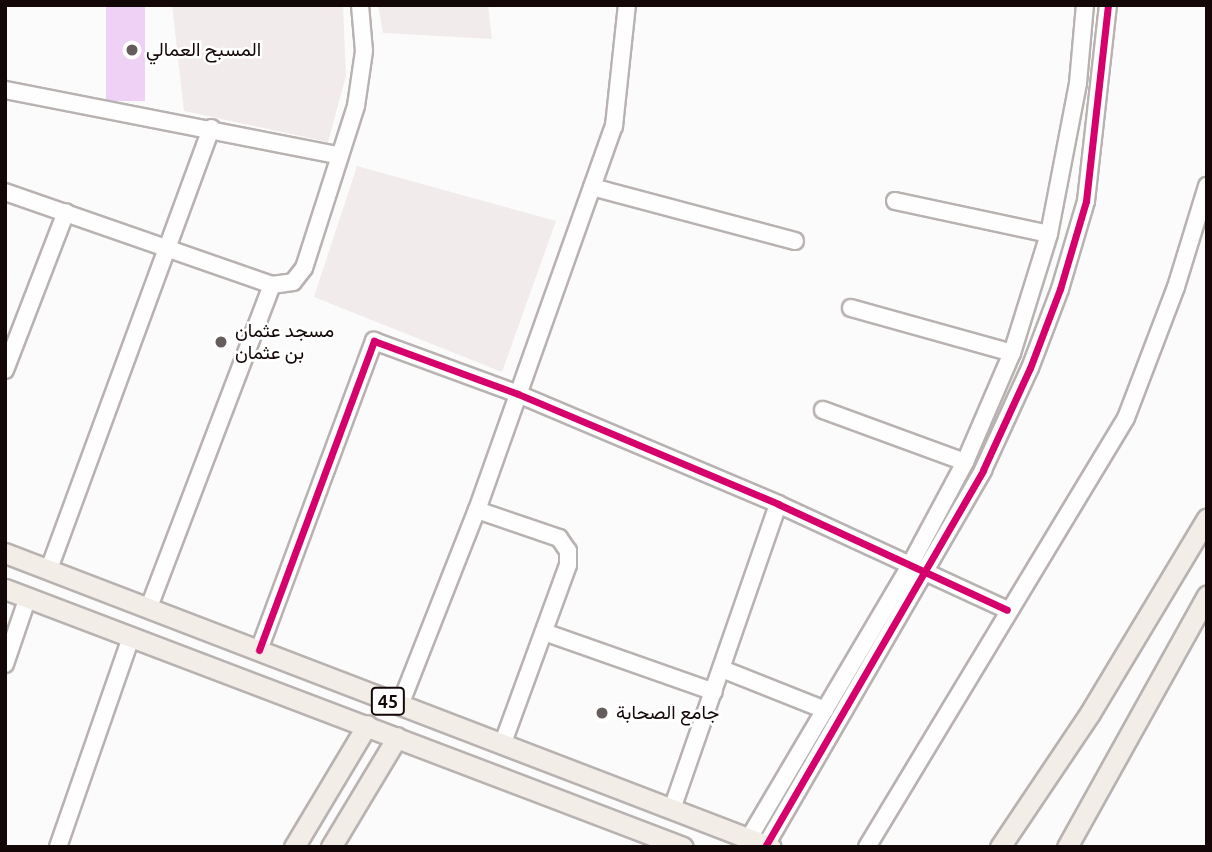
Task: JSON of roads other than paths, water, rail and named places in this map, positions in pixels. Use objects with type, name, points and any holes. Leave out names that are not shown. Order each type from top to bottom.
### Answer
[{"type":"main road","points":[[1000,847],[1090,713],[1207,518]]},
{"type":"main road","name":"45","points":[[5,553],[762,843]]},
{"type":"main road","name":"45","points":[[5,589],[683,847]]},
{"type":"main road","points":[[1067,847],[1199,623],[1207,595]]},
{"type":"main road","points":[[327,710],[336,680]]},
{"type":"main road","points":[[294,847],[367,725]]},
{"type":"main road","points":[[331,847],[397,737]]},
{"type":"main road","points":[[545,794],[554,765]]},
{"type":"street","points":[[5,192],[272,285],[293,282],[304,268],[340,156],[360,78],[363,51],[360,5]]},
{"type":"street","points":[[400,705],[477,510],[614,126],[627,5]]},
{"type":"street","points":[[762,843],[825,710],[909,567],[965,462],[1012,353],[1049,234],[1078,83],[1085,5]]},
{"type":"street","points":[[762,843],[925,574],[984,470],[1060,289],[1086,201],[1108,5]]},
{"type":"street","points":[[5,90],[211,128],[340,156]]},
{"type":"street","points":[[49,569],[211,128]]},
{"type":"street","points":[[867,847],[1007,610],[1126,418],[1176,288],[1207,186]]},
{"type":"street","points":[[593,187],[795,240]]},
{"type":"street","points":[[895,201],[1049,234]]},
{"type":"street","points":[[5,370],[66,212]]},
{"type":"street","points":[[149,607],[272,285]]},
{"type":"street","points":[[851,308],[1012,353]]},
{"type":"street","points":[[260,650],[374,341],[518,394],[778,504],[909,567],[1007,610]]},
{"type":"street","points":[[823,410],[965,462]]},
{"type":"street","points":[[671,809],[778,504]]},
{"type":"street","points":[[477,510],[559,538],[568,551],[568,565],[502,745]]},
{"type":"street","points":[[5,664],[27,597]]},
{"type":"street","points":[[544,632],[714,692]]},
{"type":"street","points":[[58,847],[131,637]]},
{"type":"street","points":[[722,669],[825,710]]},
{"type":"place","name":"المسبح العمالي","points":[[132,50]]},
{"type":"place","name":"مسجد عثمان بن عثمان","points":[[221,342]]},
{"type":"place","name":"جامع الصحابة","points":[[602,713]]}]
